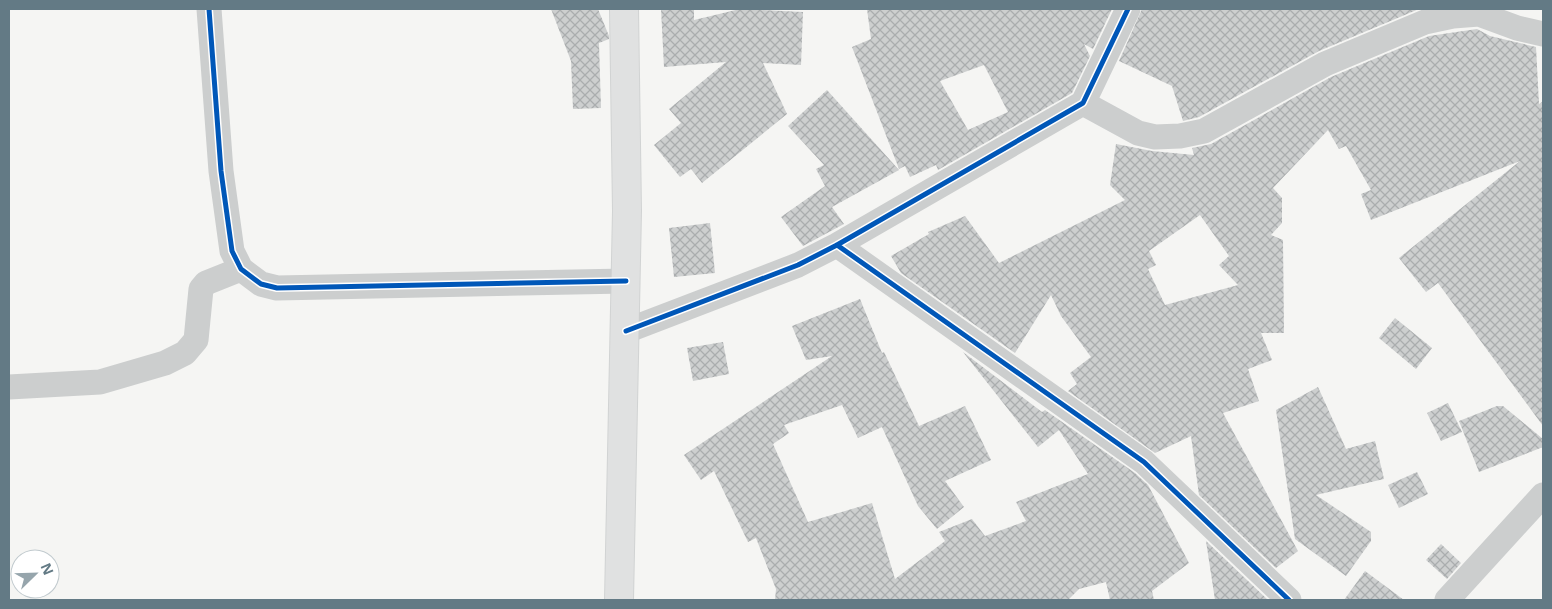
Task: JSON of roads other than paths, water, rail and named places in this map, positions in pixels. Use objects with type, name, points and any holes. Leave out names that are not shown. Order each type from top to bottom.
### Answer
[{"type":"main road","points":[[619,600],[626,331],[624,9]]},
{"type":"street","points":[[209,9],[221,171],[232,251],[241,269],[261,284],[277,288],[626,281]]},
{"type":"street","points":[[626,331],[798,265],[837,245],[1083,103],[1128,9]]},
{"type":"street","points":[[1083,103],[1138,133],[1155,137],[1180,136],[1204,131],[1325,64],[1425,22],[1453,16],[1479,14],[1517,28],[1543,34]]},
{"type":"street","points":[[837,245],[1144,462],[1290,600]]},
{"type":"street","points":[[9,387],[100,382],[165,363],[185,353],[196,340],[202,289],[206,283],[241,269]]},
{"type":"street","points":[[1447,600],[1543,495]]}]
